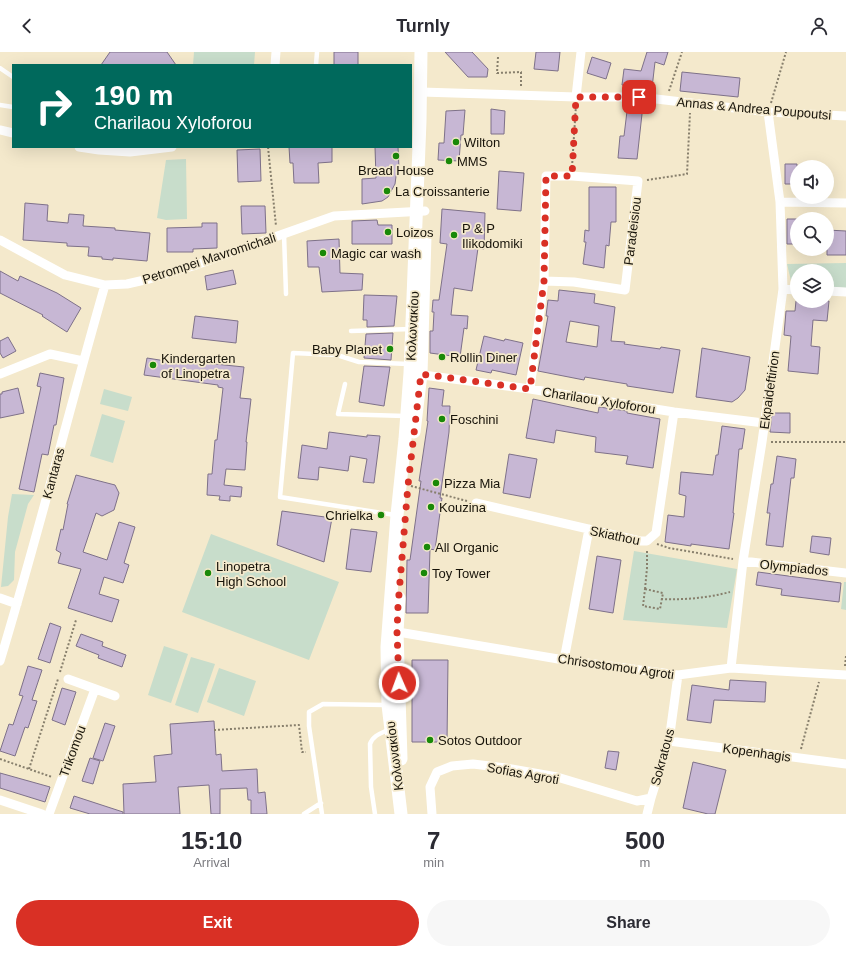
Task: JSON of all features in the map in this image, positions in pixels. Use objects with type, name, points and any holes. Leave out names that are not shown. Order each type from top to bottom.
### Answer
[{"type":"main road","name":"Κολωνακίου","points":[[408,814],[401,762],[392,632],[397,515],[407,416],[414,370],[412,329],[421,211],[418,121],[425,92],[421,52]]},
{"type":"main road","name":"Κολωνακίου","points":[[401,814],[390,729],[387,660],[392,632],[408,485],[428,52]]},
{"type":"street","points":[[275,64],[276,52]]},
{"type":"street","points":[[576,97],[581,52]]},
{"type":"street","name":"Annas & Andrea Poupoutsi","points":[[425,92],[576,97],[639,97],[768,112],[846,116]]},
{"type":"street","name":"Ekpaideftirion","points":[[731,668],[742,561],[762,442],[783,289],[780,202],[768,112]]},
{"type":"street","points":[[0,130],[12,132]]},
{"type":"street","points":[[89,148],[130,152],[164,148]]},
{"type":"street","name":"Paradeisiou","points":[[546,176],[572,176],[638,181],[625,290],[574,282],[544,281],[546,176]]},
{"type":"street","points":[[780,202],[846,204]]},
{"type":"street","name":"Petrompei Mavromichali","points":[[0,240],[65,274],[105,285],[127,284],[193,266],[334,216],[421,211]]},
{"type":"street","points":[[530,389],[544,281]]},
{"type":"street","name":"Kantaras","points":[[0,661],[105,285]]},
{"type":"street","points":[[783,289],[790,290]]},
{"type":"street","points":[[834,291],[846,292]]},
{"type":"street","points":[[0,374],[50,354],[83,361]]},
{"type":"street","name":"Charilaou Xyloforou","points":[[414,370],[674,412],[764,422]]},
{"type":"street","name":"Skiathou","points":[[476,503],[640,541],[647,541],[656,533],[674,412]]},
{"type":"street","points":[[564,660],[589,529]]},
{"type":"street","name":"Olympiados","points":[[742,561],[846,573]]},
{"type":"street","points":[[0,598],[17,604]]},
{"type":"street","name":"Chrisostomou Agroti","points":[[392,632],[564,660],[678,675],[731,668],[846,675]]},
{"type":"street","name":"Sokratous","points":[[647,814],[669,741],[678,675]]},
{"type":"street","points":[[68,679],[114,696]]},
{"type":"street","name":"Trikomou","points":[[49,814],[95,689]]},
{"type":"street","name":"Kopenhagis","points":[[669,741],[846,764]]},
{"type":"street","name":"Sofias Agroti","points":[[432,814],[430,787],[437,772],[452,766],[473,764],[557,777],[637,801],[651,798]]},
{"type":"street","points":[[0,800],[42,814]]},
{"type":"lane","points":[[316,64],[317,52]]},
{"type":"lane","points":[[0,68],[12,75]]},
{"type":"lane","points":[[0,104],[12,107]]},
{"type":"lane","points":[[280,234],[286,294]]},
{"type":"lane","points":[[351,331],[412,329]]},
{"type":"lane","points":[[397,515],[280,497],[293,353],[337,355],[359,362],[414,370]]},
{"type":"lane","points":[[345,384],[338,414],[407,416]]},
{"type":"lane","points":[[322,814],[309,726],[309,712],[323,704],[388,705]]},
{"type":"lane","points":[[375,814],[371,787],[370,744],[375,736],[390,729]]},
{"type":"lane","points":[[304,814],[321,802]]},
{"type":"path","points":[[666,100],[682,52]]},
{"type":"path","points":[[768,112],[786,52]]},
{"type":"path","points":[[498,57],[497,73],[522,72],[521,95]]},
{"type":"path","points":[[572,176],[576,97]]},
{"type":"path","points":[[638,181],[687,174],[690,103]]},
{"type":"path","points":[[268,148],[280,234]]},
{"type":"path","points":[[762,442],[846,442]]},
{"type":"path","points":[[408,485],[476,503]]},
{"type":"path","points":[[645,589],[663,593],[660,609],[643,606],[648,556],[647,541],[669,548],[742,561]]},
{"type":"path","points":[[661,599],[687,600],[717,596],[739,590]]},
{"type":"path","points":[[29,769],[76,620]]},
{"type":"path","points":[[799,758],[822,673]]},
{"type":"path","points":[[214,730],[299,725],[302,752],[313,751]]},
{"type":"path","points":[[0,759],[62,780]]},
{"type":"green space","points":[[194,52],[255,52],[254,64],[193,64]]},
{"type":"green space","points":[[186,159],[187,219],[166,220],[157,218],[166,160]]},
{"type":"green space","points":[[846,263],[846,288],[834,287],[834,264],[790,264],[790,277],[787,264]]},
{"type":"green space","points":[[104,389],[132,397],[128,411],[100,404]]},
{"type":"green space","points":[[102,414],[125,421],[113,463],[90,456]]},
{"type":"green space","points":[[12,494],[34,495],[28,504],[15,552],[14,580],[8,586],[1,587],[8,517]]},
{"type":"green space","points":[[211,534],[339,582],[309,660],[182,612]]},
{"type":"green space","points":[[634,551],[737,569],[727,628],[623,620]]},
{"type":"green space","points":[[844,582],[846,582],[846,610],[841,609]]},
{"type":"green space","points":[[164,646],[188,654],[171,703],[148,695]]},
{"type":"green space","points":[[191,657],[215,664],[198,713],[175,705]]},
{"type":"green space","points":[[219,668],[256,681],[244,716],[207,702]]},
{"type":"building","points":[[110,52],[167,52],[175,64],[102,64]]},
{"type":"building","points":[[334,52],[358,52],[358,64],[334,64]]},
{"type":"building","points":[[445,52],[472,52],[488,69],[487,77],[468,77]]},
{"type":"building","points":[[536,52],[560,52],[558,71],[534,69]]},
{"type":"building","points":[[647,52],[668,52],[664,65],[655,62],[652,88],[622,85],[624,69],[641,71]]},
{"type":"building","points":[[592,57],[611,63],[606,79],[587,73]]},
{"type":"building","points":[[682,72],[740,78],[738,97],[680,91]]},
{"type":"building","points":[[628,103],[643,105],[637,159],[618,158],[620,136],[624,136]]},
{"type":"building","points":[[491,109],[505,111],[504,134],[491,134]]},
{"type":"building","points":[[465,110],[459,161],[438,160],[439,143],[444,143],[446,111]]},
{"type":"building","points":[[289,148],[332,148],[332,162],[318,163],[319,183],[294,183],[293,163],[290,163]]},
{"type":"building","points":[[375,148],[398,148],[399,169],[397,169],[395,184],[388,197],[382,201],[362,204],[362,179],[376,178]]},
{"type":"building","points":[[260,149],[261,181],[238,182],[237,150]]},
{"type":"building","points":[[785,164],[790,164],[790,184],[785,184]]},
{"type":"building","points":[[499,171],[524,173],[521,211],[497,209]]},
{"type":"building","points":[[589,187],[616,187],[616,222],[611,222],[609,246],[606,245],[604,268],[583,264],[586,242],[584,242],[585,230],[589,231]]},
{"type":"building","points":[[25,203],[48,205],[47,221],[68,223],[69,214],[84,215],[83,226],[115,228],[115,230],[150,233],[147,261],[113,258],[113,260],[102,259],[102,257],[88,256],[89,247],[67,246],[67,243],[23,240]]},
{"type":"building","points":[[241,206],[265,206],[266,233],[242,234]]},
{"type":"building","points":[[442,209],[485,213],[484,249],[478,248],[472,291],[454,288],[451,315],[468,316],[467,329],[464,328],[460,357],[430,353],[430,331],[433,331],[433,300],[439,300],[447,244],[440,243]]},
{"type":"building","points":[[787,219],[790,219],[790,244],[787,244]]},
{"type":"building","points":[[377,220],[378,225],[392,225],[392,244],[352,244],[352,221]]},
{"type":"building","points":[[202,223],[217,223],[217,248],[193,249],[193,252],[167,252],[167,228],[202,227]]},
{"type":"building","points":[[834,230],[846,231],[846,255],[834,255]]},
{"type":"building","points":[[339,239],[340,273],[363,274],[362,290],[322,292],[319,267],[308,267],[307,241]]},
{"type":"building","points":[[233,270],[236,284],[207,290],[205,276]]},
{"type":"building","points":[[0,271],[18,281],[20,276],[57,293],[81,308],[67,332],[42,316],[43,315],[0,293]]},
{"type":"building","points":[[559,290],[595,294],[594,303],[615,307],[611,341],[625,342],[624,344],[660,349],[661,347],[680,350],[673,393],[627,386],[627,384],[585,377],[584,380],[538,371],[548,316],[546,316],[548,300],[558,301]],"holes":[[[570,321],[599,326],[597,347],[566,342]]]},
{"type":"building","points":[[364,295],[397,296],[394,326],[367,327],[367,320],[363,320]]},
{"type":"building","points":[[795,308],[828,308],[827,321],[813,320],[811,346],[820,347],[818,374],[788,371],[791,336],[784,335],[786,311],[795,311]]},
{"type":"building","points":[[195,316],[238,321],[236,343],[192,338]]},
{"type":"building","points":[[393,333],[391,360],[364,358],[366,334]]},
{"type":"building","points":[[484,336],[504,341],[505,339],[523,343],[516,375],[492,370],[491,373],[476,370]]},
{"type":"building","points":[[8,337],[16,351],[3,358],[0,353],[0,341]]},
{"type":"building","points":[[702,348],[750,357],[745,390],[732,402],[696,397]]},
{"type":"building","points":[[173,356],[206,358],[205,363],[244,367],[240,398],[251,399],[246,442],[245,470],[226,469],[224,485],[242,487],[241,497],[230,496],[230,501],[219,500],[220,496],[207,495],[208,474],[212,474],[215,440],[217,440],[223,388],[218,387],[218,385],[144,375],[147,358],[172,362]]},
{"type":"building","points":[[364,366],[390,367],[384,406],[359,402]]},
{"type":"building","points":[[40,373],[64,378],[56,425],[54,425],[48,455],[42,454],[34,492],[19,489],[41,387],[37,386]]},
{"type":"building","points":[[18,388],[24,413],[0,418],[0,394],[2,394],[2,392]]},
{"type":"building","points":[[429,388],[444,390],[442,406],[450,406],[449,432],[435,550],[430,549],[428,613],[406,613],[407,560],[410,560],[421,481],[419,481],[428,421]]},
{"type":"building","points":[[533,399],[598,413],[599,407],[627,411],[627,413],[660,419],[653,468],[626,464],[628,456],[595,452],[596,437],[556,430],[554,443],[526,438]]},
{"type":"building","points":[[772,413],[790,413],[790,433],[770,432]]},
{"type":"building","points":[[722,426],[745,429],[742,449],[739,449],[734,513],[729,549],[665,542],[668,515],[684,517],[686,496],[679,494],[681,472],[713,475],[716,455],[718,455]]},
{"type":"building","points":[[329,432],[367,437],[367,435],[380,436],[374,483],[363,482],[367,459],[350,456],[348,471],[319,467],[318,480],[298,478],[302,445],[327,449]]},
{"type":"building","points":[[509,454],[537,459],[530,498],[503,493]]},
{"type":"building","points":[[777,456],[796,459],[794,478],[791,478],[783,547],[766,545],[770,513],[767,513]]},
{"type":"building","points":[[76,475],[115,485],[119,493],[114,510],[102,516],[96,513],[83,552],[107,560],[119,522],[135,527],[124,563],[129,565],[123,583],[104,577],[99,594],[119,600],[112,622],[68,608],[81,569],[58,563],[61,553],[56,550],[61,529],[63,530],[67,504]]},
{"type":"building","points":[[282,511],[332,518],[324,562],[277,545]]},
{"type":"building","points":[[351,529],[377,532],[371,572],[346,569]]},
{"type":"building","points":[[812,536],[831,538],[829,555],[810,552]]},
{"type":"building","points":[[597,556],[621,560],[613,613],[589,609]]},
{"type":"building","points":[[758,572],[841,583],[839,602],[781,595],[782,589],[756,585]]},
{"type":"building","points":[[50,623],[61,627],[50,663],[38,659]]},
{"type":"building","points":[[81,634],[103,642],[102,646],[126,655],[122,667],[98,658],[99,655],[76,646]]},
{"type":"building","points":[[412,660],[448,660],[447,742],[412,742]]},
{"type":"building","points":[[28,666],[42,670],[32,700],[37,701],[28,728],[25,727],[15,756],[0,751],[9,724],[13,725],[23,696],[19,695]]},
{"type":"building","points":[[730,680],[766,682],[765,702],[714,700],[711,723],[687,720],[692,685],[729,690]]},
{"type":"building","points":[[62,688],[76,692],[65,725],[52,720]]},
{"type":"building","points":[[214,721],[216,755],[221,754],[222,771],[257,769],[258,793],[265,792],[267,814],[251,814],[251,800],[248,800],[247,788],[220,789],[220,814],[211,814],[209,785],[178,787],[180,814],[124,814],[123,784],[156,782],[154,756],[172,754],[170,724]]},
{"type":"building","points":[[105,723],[115,726],[103,761],[93,758]]},
{"type":"building","points":[[608,751],[619,752],[616,770],[605,768]]},
{"type":"building","points":[[90,758],[100,761],[93,784],[82,781]]},
{"type":"building","points":[[693,762],[726,770],[715,814],[708,814],[683,808]]},
{"type":"building","points":[[0,773],[50,787],[45,802],[0,788]]},
{"type":"building","points":[[74,796],[123,812],[123,814],[90,814],[70,808]]},
{"type":"place","name":"Wilton","points":[[456,142]]},
{"type":"place","name":"Bread House","points":[[396,156]]},
{"type":"place","name":"MMS","points":[[449,161]]},
{"type":"place","name":"La Croissanterie","points":[[387,191]]},
{"type":"place","name":"Loizos","points":[[388,232]]},
{"type":"place","name":"P & P Ilikodomiki","points":[[454,235]]},
{"type":"place","name":"Magic car wash","points":[[323,253]]},
{"type":"place","name":"Baby Planet","points":[[390,349]]},
{"type":"place","name":"Rollin Diner","points":[[442,357]]},
{"type":"place","name":"Kindergarten of Linopetra","points":[[153,365]]},
{"type":"place","name":"Foschini","points":[[442,419]]},
{"type":"place","name":"Pizza Mia","points":[[436,483]]},
{"type":"place","name":"Kouzina","points":[[431,507]]},
{"type":"place","name":"Chrielka","points":[[381,515]]},
{"type":"place","name":"All Organic","points":[[427,547]]},
{"type":"place","name":"Linopetra High School","points":[[208,573]]},
{"type":"place","name":"Toy Tower","points":[[424,573]]},
{"type":"place","name":"Sotos Outdoor","points":[[430,740]]},
{"type":"route","points":[[399,683],[397,632],[398,606],[408,485],[421,374],[530,389],[544,281],[546,176],[572,176],[576,97],[639,97]]}]
